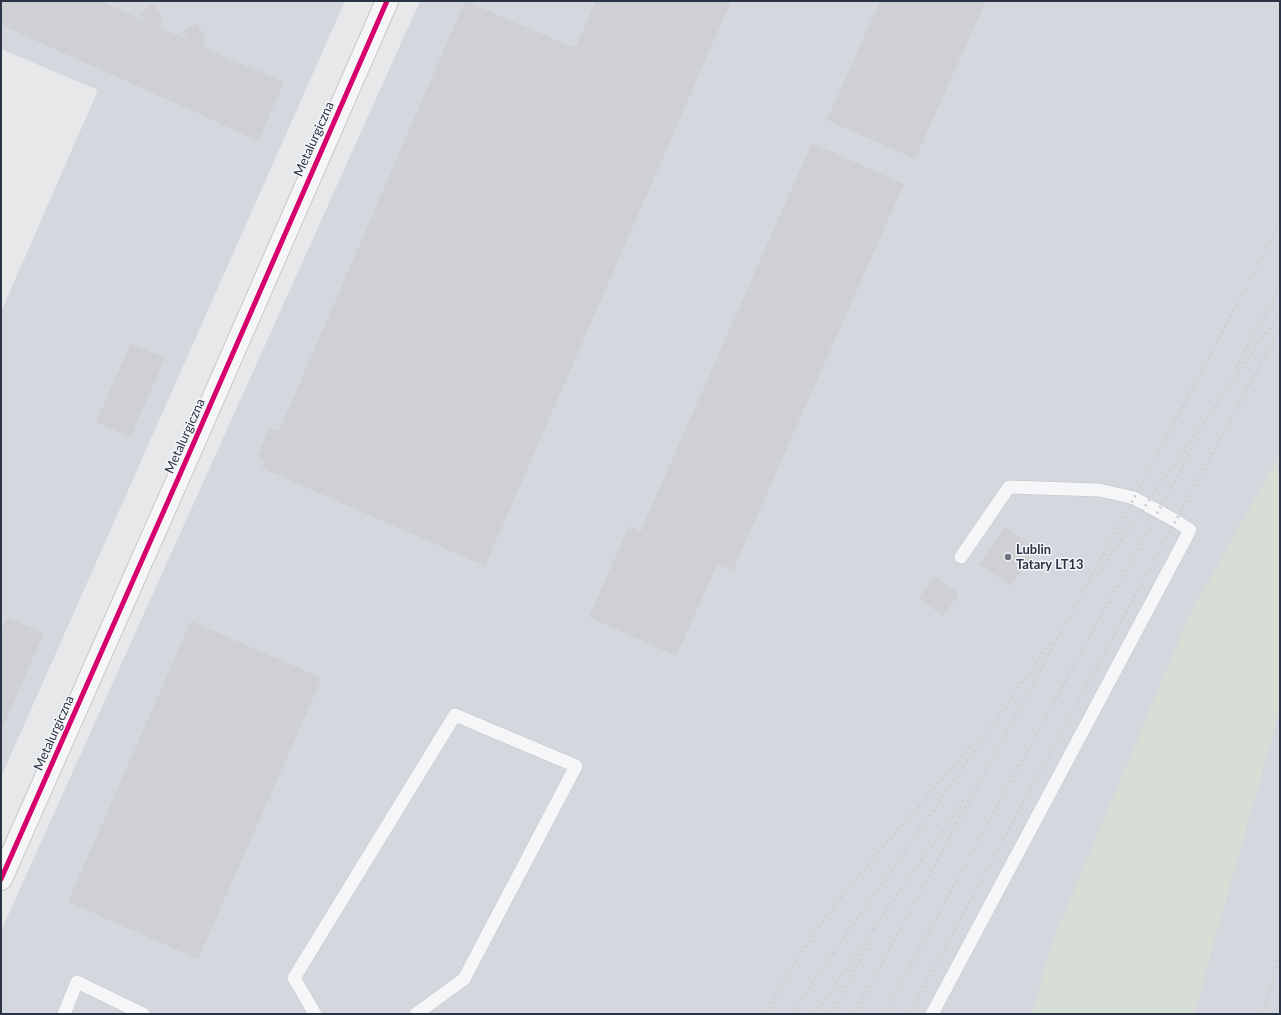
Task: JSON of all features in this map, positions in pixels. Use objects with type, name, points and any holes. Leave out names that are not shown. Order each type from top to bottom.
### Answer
[{"type":"street","name":"Metalurgiczna","points":[[1,879],[387,1]]},
{"type":"lane","points":[[932,1014],[1190,530],[1134,498],[1099,490],[1009,487],[961,557]]},
{"type":"lane","points":[[315,1014],[294,978],[455,715],[576,766],[464,979],[416,1014]]},
{"type":"lane","points":[[64,1014],[77,982],[144,1014]]},
{"type":"shaded area","points":[[1,1],[345,1],[1,777],[1,312],[98,90],[1,49]]},
{"type":"shaded area","points":[[420,1],[1280,1],[1280,1014],[1,1014],[1,931]]},
{"type":"shaded area","points":[[1280,454],[1280,709],[1194,1014],[1032,1014],[1052,943],[1190,614]]},
{"type":"building","points":[[1,1],[101,1],[145,21],[140,13],[153,4],[163,18],[159,27],[188,40],[182,32],[196,23],[206,37],[202,46],[247,67],[245,73],[249,64],[250,67],[284,82],[258,141],[223,125],[223,127],[221,126],[222,124],[1,25]]},
{"type":"building","points":[[465,1],[575,48],[596,1],[731,1],[485,566],[262,468],[265,461],[257,457],[270,427],[279,431]]},
{"type":"building","points":[[880,1],[986,1],[915,159],[827,120]]},
{"type":"building","points":[[812,143],[904,184],[733,570],[717,565],[676,656],[589,617],[629,526],[698,557],[641,530]]},
{"type":"building","points":[[131,343],[165,358],[130,437],[96,422]]},
{"type":"building","name":"Lublin Tatary LT13","points":[[1005,527],[1037,549],[1011,586],[979,564]]},
{"type":"building","points":[[935,577],[959,594],[943,616],[919,598]]},
{"type":"building","points":[[7,617],[44,633],[1,731],[1,630]]},
{"type":"building","points":[[191,621],[322,678],[198,959],[68,902]]},
{"type":"railway","points":[[854,1014],[1134,498],[1280,224]]},
{"type":"railway","points":[[1236,368],[1280,287]]},
{"type":"railway","points":[[1097,575],[1280,313]]},
{"type":"railway","points":[[909,1014],[1280,328]]},
{"type":"railway","points":[[884,1014],[1196,442]]},
{"type":"railway","points":[[793,1014],[814,981],[1050,643]]},
{"type":"railway","points":[[765,1014],[788,974],[817,929],[850,886],[973,743]]},
{"type":"railway","points":[[815,1014],[966,797]]},
{"type":"railway","points":[[831,1014],[871,940]]},
{"type":"railway","points":[[1263,1014],[1280,955]]},
{"type":"cycle path","points":[[1,879],[387,1]]},
{"type":"place","name":"Lublin Tatary LT13","points":[[1008,557]]}]
